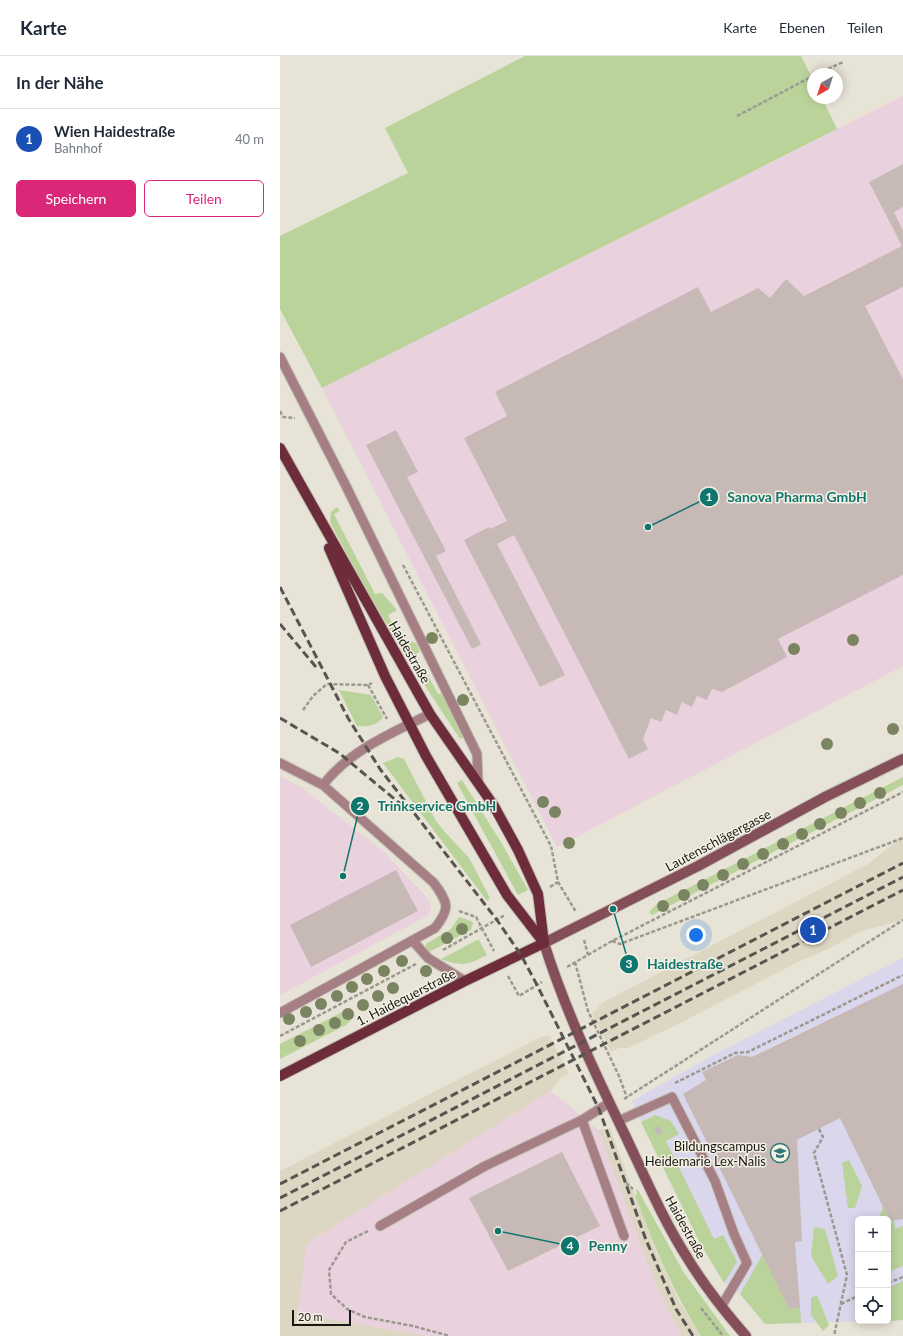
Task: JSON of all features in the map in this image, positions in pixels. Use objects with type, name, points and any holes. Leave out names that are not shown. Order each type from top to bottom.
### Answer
[{"type":"main road","name":"Haidestraße","points":[[280,448],[309,502],[430,714],[478,781],[494,806],[518,850],[538,894],[544,943]]},
{"type":"main road","name":"Haidestraße","points":[[309,502],[385,676],[410,725],[507,895],[544,943]]},
{"type":"main road","name":"1. Haidequerstraße","points":[[280,1076],[465,981],[544,943]]},
{"type":"street","name":"Lautenschlägergasse","points":[[544,943],[698,866],[825,797],[903,759]]},
{"type":"street","name":"Haidestraße","points":[[544,943],[561,993],[590,1063],[661,1209],[687,1258],[721,1307],[746,1336]]},
{"type":"lane","points":[[280,357],[345,484],[477,754],[478,781]]},
{"type":"lane","points":[[323,785],[337,769],[366,746],[430,714]]},
{"type":"lane","points":[[280,763],[323,785],[434,883],[446,900],[444,916],[435,928],[280,1013]]},
{"type":"lane","points":[[413,940],[428,958],[465,981]]},
{"type":"lane","points":[[618,1121],[672,1096],[715,1181],[734,1234],[747,1263],[721,1307]]},
{"type":"lane","points":[[380,1226],[485,1166],[582,1120],[609,1103]]},
{"type":"lane","points":[[582,1120],[624,1236]]},
{"type":"path","points":[[830,68],[843,62]]},
{"type":"path","points":[[737,116],[807,79]]},
{"type":"path","points":[[280,411],[283,417],[312,420]]},
{"type":"path","points":[[401,561],[551,846],[558,882],[574,907]]},
{"type":"path","points":[[303,710],[313,696],[328,684],[368,684],[394,732]]},
{"type":"path","points":[[561,971],[612,941],[903,792]]},
{"type":"path","points":[[612,941],[620,944],[903,838]]},
{"type":"path","points":[[280,1036],[483,929],[497,920]]},
{"type":"path","points":[[575,962],[588,1012],[619,1076],[627,1098],[903,920]]},
{"type":"path","points":[[483,929],[494,950]]},
{"type":"path","points":[[583,935],[588,955]]},
{"type":"path","points":[[507,975],[519,996],[537,985]]},
{"type":"path","points":[[672,1084],[734,1053],[748,1052],[903,975]]},
{"type":"path","points":[[819,1128],[823,1137],[814,1153],[847,1275],[834,1336]]},
{"type":"path","points":[[380,1226],[346,1242],[329,1270],[331,1294],[347,1309],[365,1317],[413,1326],[450,1336]]},
{"type":"path","points":[[891,1282],[903,1277]]},
{"type":"path","points":[[841,1304],[855,1297]]},
{"type":"shaded area","points":[[903,96],[903,666],[557,847],[322,388]]},
{"type":"shaded area","points":[[280,776],[301,787],[384,852],[429,900],[431,907],[429,915],[280,995]]},
{"type":"shaded area","points":[[903,836],[903,920],[861,931],[678,1024],[628,1048],[619,1048],[611,1052],[592,1013],[602,1003],[868,864]]},
{"type":"shaded area","name":"Bildungscampus Heidemarie Lex-Nalis","points":[[903,958],[903,1320],[891,1321],[891,1216],[855,1216],[855,1322],[765,1324],[740,1294],[724,1283],[671,1185],[632,1101],[713,1055]]},
{"type":"shaded area","points":[[549,1035],[569,1074],[561,1078],[551,1091],[306,1244],[417,1333],[427,1336],[280,1336],[280,1171],[539,1038]]},
{"type":"shaded area","points":[[551,1091],[598,1130],[655,1283],[680,1336],[427,1336],[298,1314],[306,1244]]},
{"type":"shaded area","points":[[610,1128],[653,1245],[679,1301],[701,1336],[680,1336],[655,1284],[598,1130]]},
{"type":"green space","points":[[525,56],[801,56],[807,68],[807,104],[825,104],[837,129],[322,388],[280,309],[280,236],[408,173],[385,128]]},
{"type":"green space","points":[[337,507],[340,511],[334,514],[375,594],[382,593],[397,610],[388,615],[400,638],[416,643],[420,652],[407,658],[365,588],[330,522],[331,512]]},
{"type":"green space","points":[[424,668],[438,694],[444,694],[465,736],[460,739],[416,672]]},
{"type":"green space","points":[[339,690],[371,695],[383,717],[381,720],[372,725],[357,726]]},
{"type":"green space","points":[[398,757],[404,759],[436,821],[469,858],[490,898],[487,901],[383,763]]},
{"type":"green space","points":[[903,777],[903,785],[652,915],[649,912],[656,905],[665,900]]},
{"type":"green space","points":[[462,780],[501,842],[528,890],[518,895],[457,783]]},
{"type":"green space","points":[[459,917],[473,923],[471,930],[429,952],[425,950],[426,944],[451,929]]},
{"type":"green space","points":[[479,940],[487,955],[465,964],[454,963],[441,959]]},
{"type":"green space","points":[[350,1008],[355,1016],[346,1025],[280,1059],[280,1044]]},
{"type":"green space","points":[[655,1115],[671,1121],[679,1134],[666,1141],[714,1239],[723,1235],[737,1262],[724,1283],[700,1243],[641,1122]]},
{"type":"green space","points":[[849,1160],[862,1186],[855,1208],[848,1208],[842,1163]]},
{"type":"green space","points":[[636,1190],[638,1190],[684,1273],[730,1336],[701,1336],[681,1302],[664,1267],[635,1195],[637,1194]]},
{"type":"green space","points":[[883,1206],[888,1216],[880,1216]]},
{"type":"green space","points":[[894,1220],[895,1229],[903,1226],[903,1266],[891,1271],[891,1221]]},
{"type":"green space","points":[[814,1227],[825,1229],[838,1276],[828,1284],[811,1256]]},
{"type":"green space","points":[[763,1254],[789,1309],[800,1307],[801,1323],[765,1324],[740,1294]]},
{"type":"green space","points":[[903,1281],[903,1320],[891,1321],[891,1287]]},
{"type":"green space","points":[[817,1295],[829,1325],[823,1331],[811,1315],[811,1298]]},
{"type":"building","points":[[903,164],[903,207],[894,212],[903,231],[903,287],[865,306],[903,379],[903,575],[778,639],[787,657],[722,692],[712,689],[707,700],[697,696],[692,707],[682,702],[677,715],[666,710],[661,722],[651,718],[643,739],[648,749],[629,759],[514,535],[497,544],[565,675],[540,687],[464,540],[489,527],[490,529],[507,521],[464,438],[507,416],[495,392],[698,287],[711,312],[758,288],[770,298],[786,279],[804,296],[902,246],[869,182]]},
{"type":"building","points":[[396,430],[418,472],[407,477],[446,551],[436,556],[481,644],[472,649],[366,445]]},
{"type":"building","points":[[396,870],[418,911],[311,967],[290,925]]},
{"type":"building","name":"Bildungscampus Heidemarie Lex-Nalis","points":[[903,984],[903,1219],[891,1221],[891,1216],[888,1216],[840,1118],[797,1140],[802,1241],[795,1242],[800,1307],[789,1309],[683,1094],[706,1080],[702,1072],[738,1055],[752,1057]]},
{"type":"building","points":[[659,1126],[663,1133],[658,1136],[654,1128]]},
{"type":"building","points":[[562,1152],[600,1226],[508,1271],[469,1198]]},
{"type":"railway","points":[[280,587],[348,718],[380,769],[497,920],[521,955],[599,1109],[646,1240],[676,1309],[693,1336]]},
{"type":"railway","points":[[280,624],[316,667]]},
{"type":"railway","points":[[280,718],[339,753],[403,806]]},
{"type":"railway","points":[[280,1184],[903,863]]},
{"type":"railway","points":[[280,1198],[903,877]]},
{"type":"railway","points":[[280,1211],[903,890]]},
{"type":"place","name":"Sanova Pharma GmbH","points":[[648,527]]},
{"type":"place","name":"Trinkservice GmbH","points":[[343,876]]},
{"type":"place","name":"Haidestraße","points":[[613,909]]},
{"type":"place","name":"Wien Haidestraße","points":[[813,930]]},
{"type":"place","name":"Bildungscampus Heidemarie Lex-Nalis","points":[[780,1153]]},
{"type":"place","name":"Penny","points":[[498,1231]]}]
